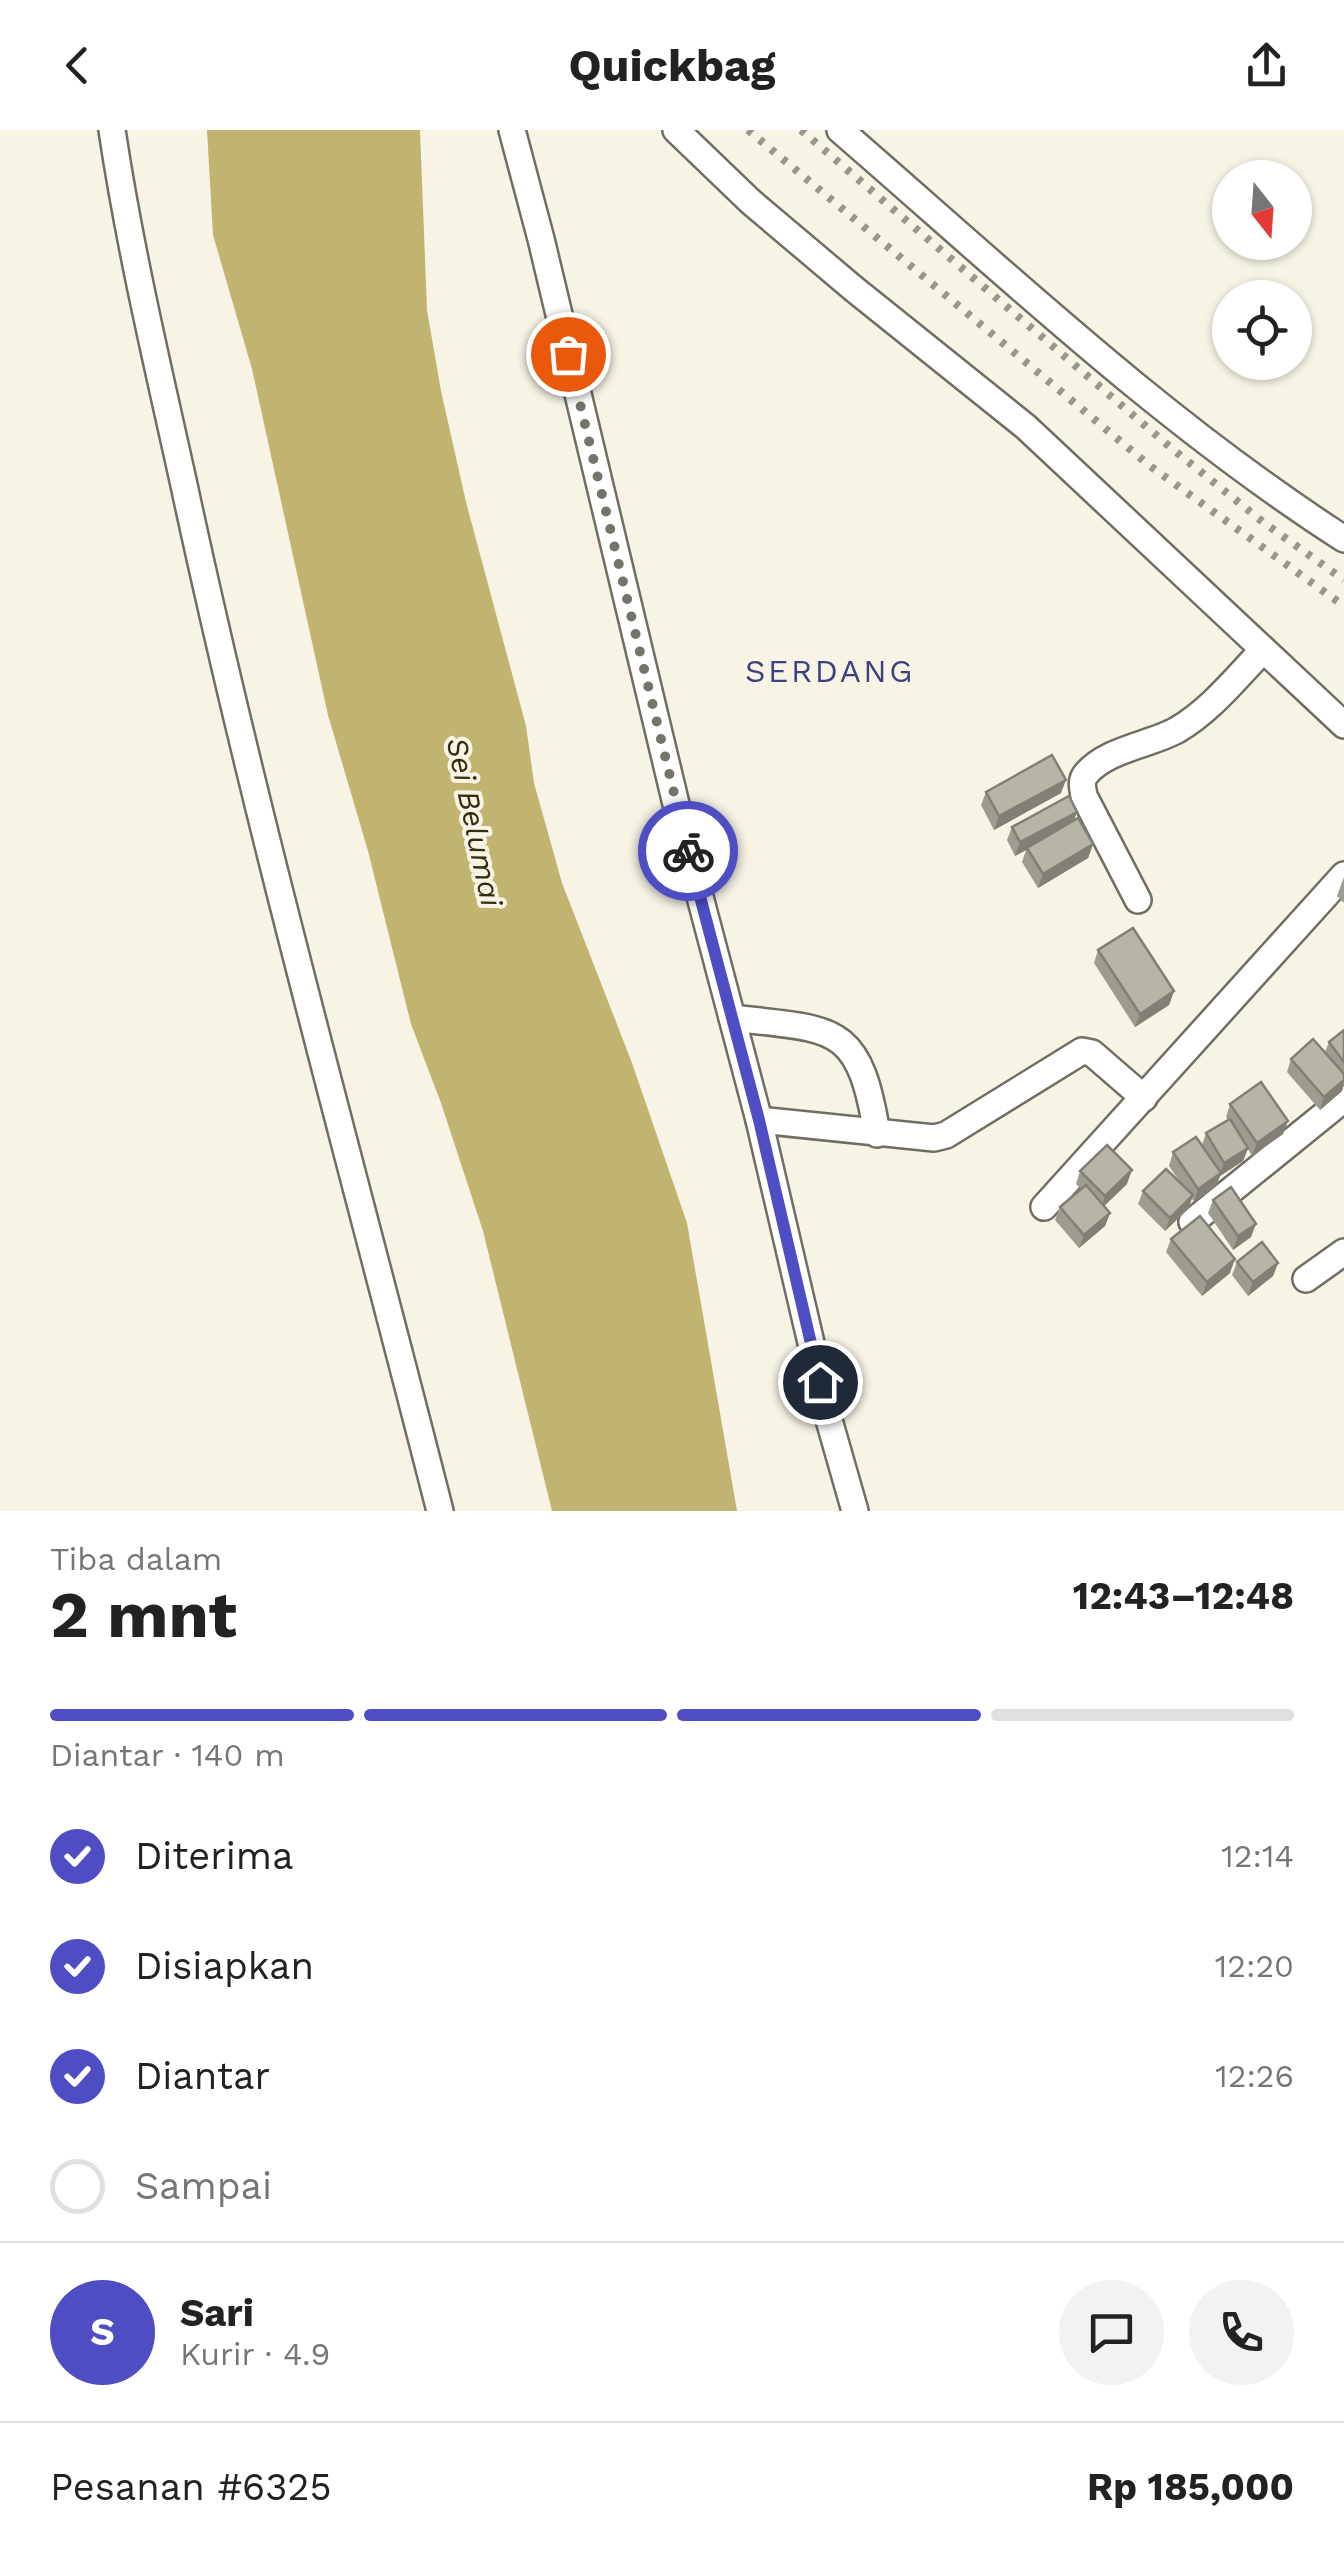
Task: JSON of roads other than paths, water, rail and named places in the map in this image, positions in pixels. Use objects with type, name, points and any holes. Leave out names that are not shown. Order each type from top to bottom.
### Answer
[{"type":"street","points":[[112,130],[124,208],[221,656],[440,1511]]},
{"type":"street","points":[[512,130],[542,239],[680,824],[759,1120],[828,1420],[855,1511]]},
{"type":"street","points":[[676,130],[751,202],[1026,427],[1344,725]]},
{"type":"street","points":[[840,130],[1120,372],[1244,470],[1344,539]]},
{"type":"street","points":[[1138,900],[1084,796],[1082,781],[1110,758],[1172,733],[1200,716],[1262,650]]},
{"type":"street","points":[[1044,1207],[1344,875]]},
{"type":"street","points":[[732,1018],[794,1025],[841,1039],[860,1062],[870,1086],[877,1134]]},
{"type":"street","points":[[759,1120],[934,1138],[946,1135],[1082,1051],[1092,1053],[1144,1098]]},
{"type":"street","points":[[1192,1222],[1344,1098]]},
{"type":"street","points":[[1306,1279],[1344,1252]]},
{"type":"water","name":"Sei Belumai","points":[[207,130],[420,130],[427,310],[466,502],[526,726],[534,783],[562,883],[632,1063],[687,1223],[737,1511],[552,1511],[483,1231],[411,1024],[368,851],[328,715],[252,369],[213,235]]},
{"type":"railway","points":[[748,130],[1150,466],[1344,606]]},
{"type":"railway","points":[[801,130],[1170,447],[1263,522],[1344,580]]},
{"type":"district","name":"SERDANG","points":[[830,671]]}]
